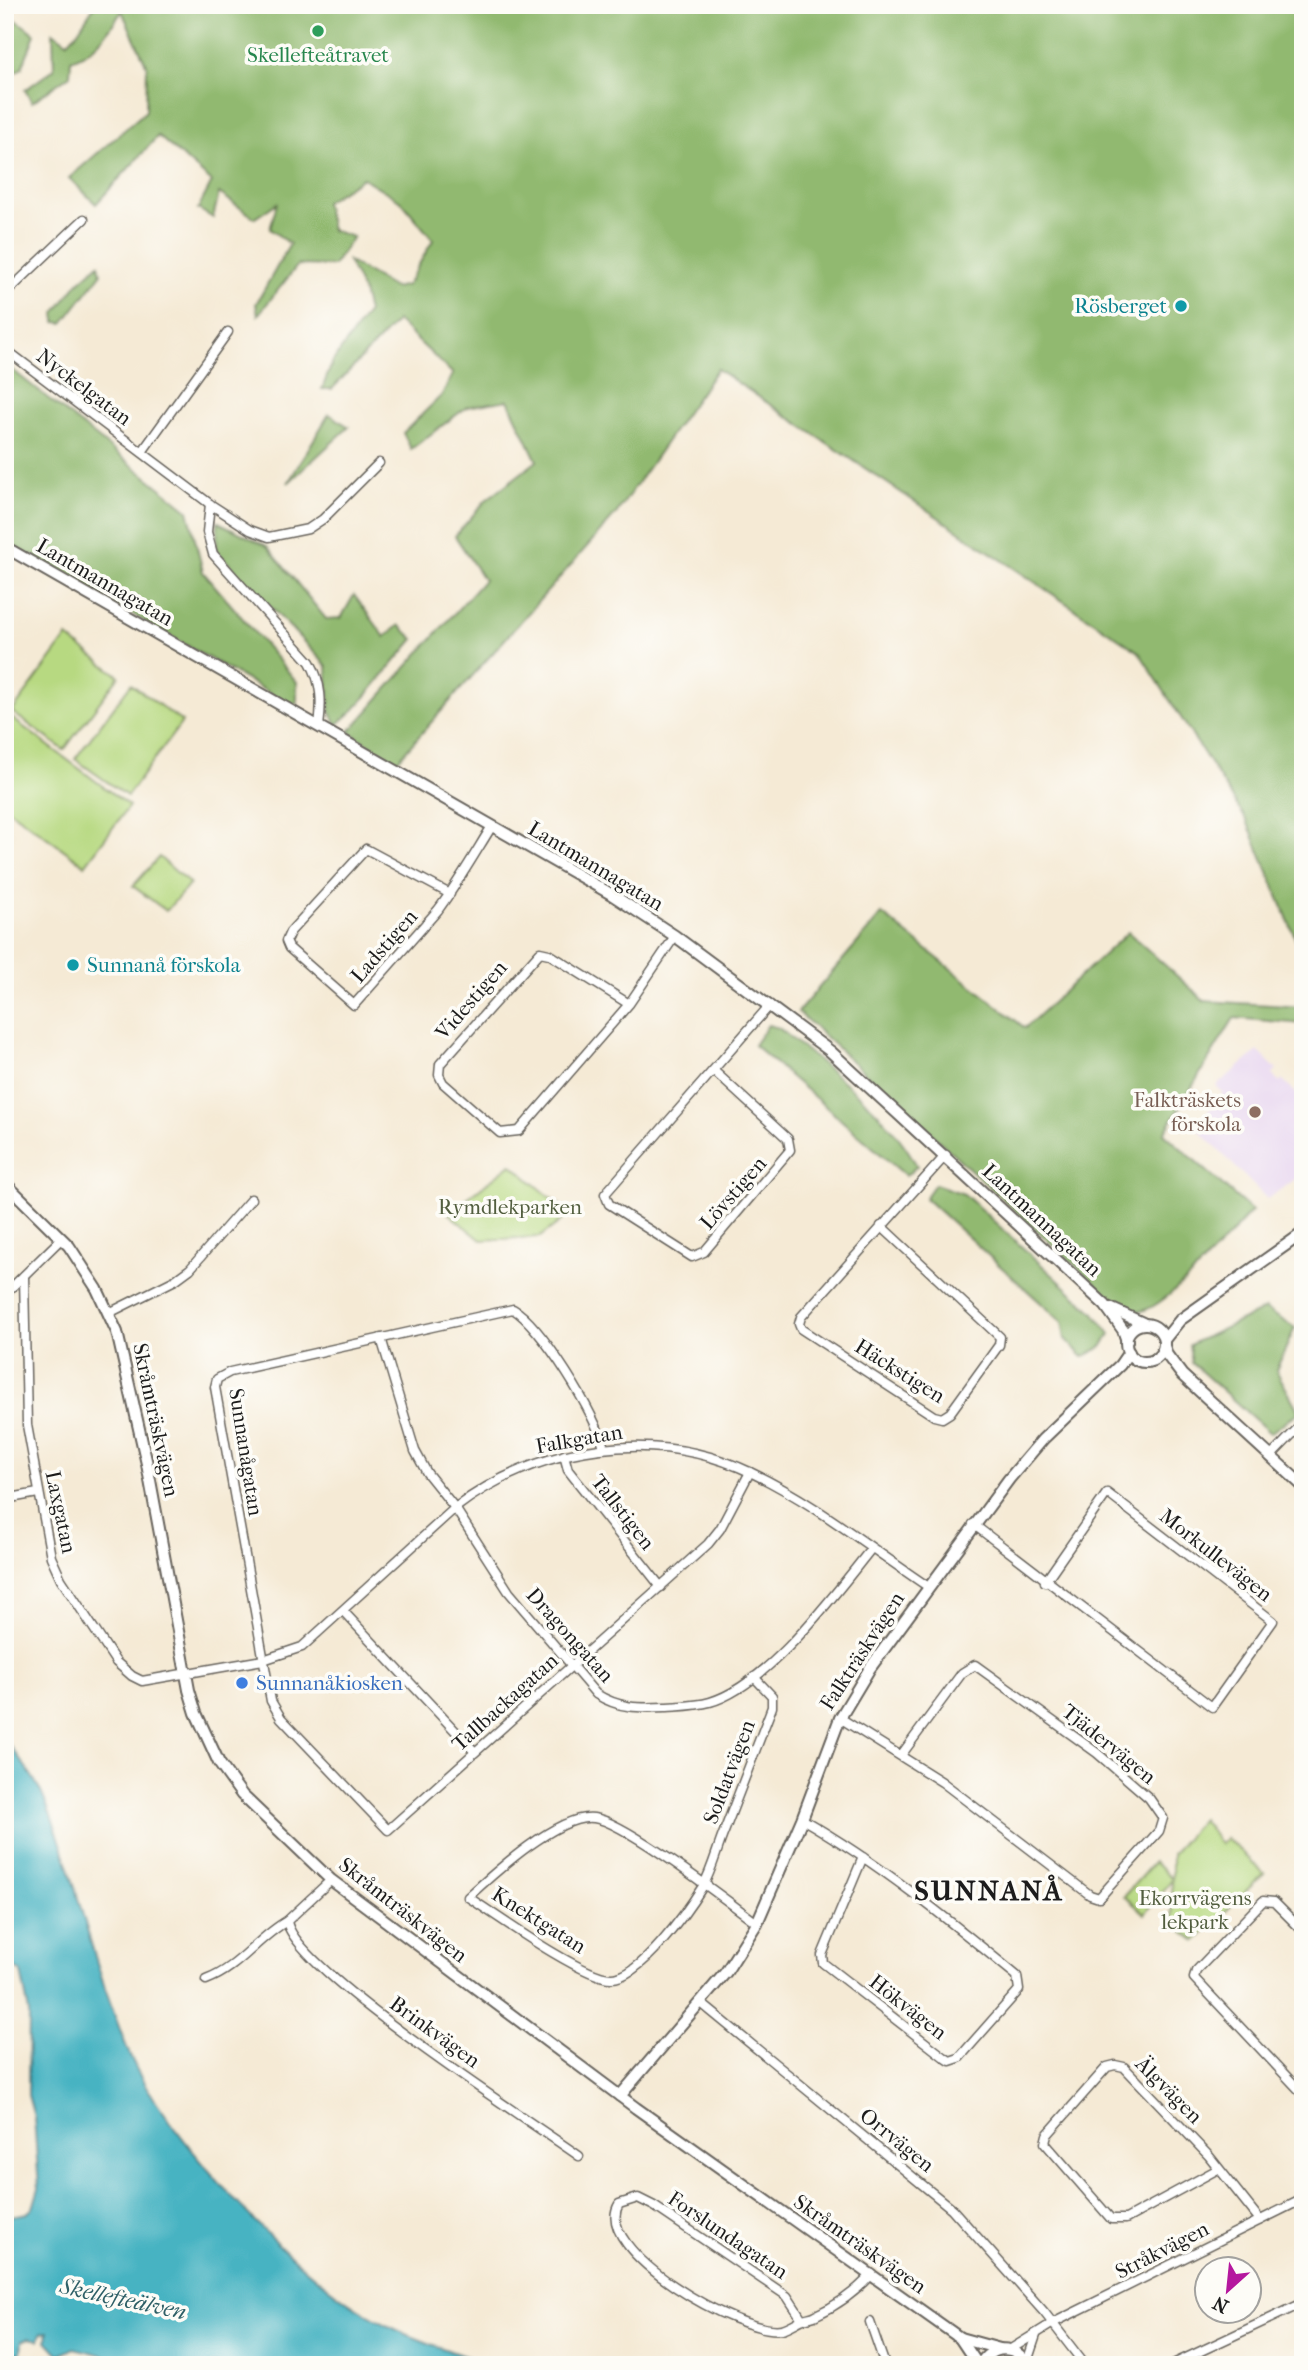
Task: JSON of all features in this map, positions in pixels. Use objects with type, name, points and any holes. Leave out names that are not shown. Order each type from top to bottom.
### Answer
[{"type":"street","points":[[5,295],[84,219]]},
{"type":"street","name":"Nyckelgatan","points":[[142,452],[228,332]]},
{"type":"street","name":"Nyckelgatan","points":[[5,349],[210,504],[250,530],[269,537],[296,533],[323,519],[379,463]]},
{"type":"street","points":[[210,504],[207,532],[213,554],[310,662],[318,675],[321,709],[319,727]]},
{"type":"street","name":"Lantmannagatan","points":[[5,547],[611,894],[675,936],[830,1051],[946,1155],[1105,1305],[1135,1353]]},
{"type":"street","name":"Ladstigen","points":[[450,894],[366,849],[290,932],[286,942],[289,948],[354,1005],[450,894],[492,826]]},
{"type":"street","name":"Videstigen","points":[[629,1004],[549,954],[540,952],[531,958],[440,1064],[439,1075],[443,1083],[500,1133],[512,1134],[519,1131],[629,1004],[675,936]]},
{"type":"street","name":"Lövstigen","points":[[714,1071],[788,1139],[790,1150],[704,1252],[692,1257],[609,1204],[605,1194],[770,1004]]},
{"type":"street","name":"Häckstigen","points":[[881,1226],[1000,1338],[992,1355],[950,1413],[942,1418],[934,1416],[801,1329],[799,1324],[881,1226],[946,1155]]},
{"type":"street","name":"Skråmträskvägen","points":[[5,1182],[61,1238],[97,1289],[117,1332],[130,1384],[185,1675],[196,1713],[219,1763],[242,1795],[331,1880],[783,2215],[960,2337],[979,2365]]},
{"type":"street","points":[[108,1313],[175,1280],[190,1269],[251,1199]]},
{"type":"street","points":[[1135,1353],[1159,1356],[1164,1343],[1180,1320],[1303,1233]]},
{"type":"street","points":[[5,1294],[61,1238]]},
{"type":"street","name":"Laxgatan","points":[[24,1276],[27,1421],[51,1557],[61,1579],[116,1662],[142,1681],[185,1675]]},
{"type":"street","name":"Lantmannagatan","points":[[1105,1305],[1150,1325]]},
{"type":"street","name":"Sunnanågatan","points":[[387,1830],[281,1718],[271,1701],[217,1400],[217,1379],[230,1372],[513,1309],[537,1333],[576,1389],[600,1430],[604,1448]]},
{"type":"street","points":[[1135,1353],[1131,1330],[1180,1320]]},
{"type":"street","points":[[1150,1325],[1182,1375]]},
{"type":"street","name":"Dragongatan","points":[[381,1338],[415,1451],[427,1473],[455,1508],[509,1592],[596,1694],[621,1707],[637,1709],[708,1703],[731,1693],[754,1677],[807,1628],[871,1549]]},
{"type":"street","points":[[1135,1353],[1166,1365],[1182,1375],[1303,1486]]},
{"type":"street","name":"Falkträskvägen","points":[[620,2096],[726,1972],[757,1923],[802,1819],[840,1717],[928,1586],[973,1524],[1043,1439],[1135,1353]]},
{"type":"street","points":[[1271,1456],[1303,1423]]},
{"type":"street","name":"Falkgatan","points":[[185,1675],[263,1660],[302,1647],[344,1612],[455,1508],[501,1478],[545,1459],[604,1448],[650,1446],[728,1464],[750,1472],[790,1492],[928,1586]]},
{"type":"street","name":"Tallstigen","points":[[564,1455],[568,1469],[661,1587]]},
{"type":"street","name":"Tallbackagatan","points":[[387,1830],[661,1587],[720,1529],[750,1472]]},
{"type":"street","points":[[5,1499],[38,1493]]},
{"type":"street","name":"Morkullevägen","points":[[973,1524],[986,1531],[1045,1582],[1212,1707],[1273,1621],[1107,1493],[1045,1582]]},
{"type":"street","points":[[344,1612],[475,1752]]},
{"type":"street","name":"Tjädervägen","points":[[840,1717],[902,1754],[1090,1895],[1099,1898],[1158,1831],[1163,1818],[1149,1798],[1097,1754],[975,1665],[962,1673],[902,1754]]},
{"type":"street","name":"Soldatvägen","points":[[704,1885],[772,1707],[772,1696],[754,1677]]},
{"type":"street","name":"Knektgatan","points":[[704,1885],[680,1919],[632,1971],[620,1978],[608,1979],[541,1945],[468,1896],[516,1853],[574,1821],[592,1817],[616,1827],[704,1885],[757,1923]]},
{"type":"street","name":"Hökvägen","points":[[802,1819],[863,1857],[1017,1976],[1019,1990],[959,2058],[950,2061],[944,2057],[823,1963],[822,1955],[863,1857]]},
{"type":"street","points":[[206,1980],[222,1974],[272,1930],[287,1921],[331,1880]]},
{"type":"street","points":[[1303,1931],[1274,1902],[1263,1902],[1196,1971],[1194,1978],[1303,2094]]},
{"type":"street","name":"Brinkvägen","points":[[287,1921],[288,1929],[298,1944],[341,1985],[579,2156]]},
{"type":"street","name":"Orrvägen","points":[[701,2003],[952,2209],[1053,2323],[1085,2365]]},
{"type":"street","name":"Älgvägen","points":[[1218,2169],[1126,2219],[1111,2219],[1045,2143],[1047,2135],[1107,2067],[1115,2064],[1124,2067],[1209,2156],[1260,2220]]},
{"type":"street","name":"Forslundagatan","points":[[802,2319],[787,2297],[654,2206],[638,2198],[619,2204],[615,2222],[622,2236],[652,2269],[687,2296],[706,2306],[772,2329],[783,2329],[844,2301],[872,2274]]},
{"type":"street","name":"Stråkvägen","points":[[1005,2349],[1303,2199]]},
{"type":"street","points":[[1171,2365],[1303,2303]]},
{"type":"street","points":[[870,2322],[885,2365]]},
{"type":"street","points":[[979,2365],[991,2352],[1005,2349],[1027,2363],[1038,2333]]},
{"type":"street","name":"Skråmträskvägen","points":[[960,2337],[1005,2349]]},
{"type":"shaded area","name":"Falkträskets förskola","points":[[1258,1051],[1277,1070],[1272,1075],[1280,1082],[1282,1079],[1303,1100],[1303,1174],[1267,1199],[1194,1125],[1221,1098],[1222,1092],[1216,1086]]},
{"type":"green space","points":[[95,5],[1303,5],[1303,956],[1247,821],[1139,652],[717,369],[616,514],[397,761],[349,732],[484,580],[455,536],[486,500],[537,461],[508,400],[467,407],[411,449],[403,433],[442,395],[453,374],[397,321],[332,389],[322,389],[333,361],[368,312],[363,292],[348,261],[394,288],[407,285],[433,240],[401,201],[363,178],[325,202],[331,230],[353,237],[333,266],[298,265],[258,315],[256,304],[290,244],[270,229],[277,203],[255,218],[219,193],[213,218],[198,209],[212,182],[158,136],[96,204],[69,178],[146,111],[147,66],[122,11],[95,46],[71,60],[70,75],[32,102],[25,90],[54,69],[53,32],[67,42],[76,34]]},
{"type":"green space","points":[[8,14],[35,34],[22,68],[5,78],[5,19]]},
{"type":"green space","points":[[99,264],[101,274],[63,323],[56,322],[55,313],[79,282]]},
{"type":"green space","points":[[5,364],[188,510],[203,572],[297,682],[297,704],[285,702],[5,541]]},
{"type":"green space","points":[[329,414],[349,427],[288,483]]},
{"type":"green space","points":[[218,522],[267,546],[326,619],[341,618],[354,595],[385,637],[399,625],[414,639],[355,709],[337,725],[330,711],[327,666],[216,550]]},
{"type":"green space","points":[[67,637],[119,676],[64,750],[12,712]]},
{"type":"green space","points":[[131,684],[182,722],[127,796],[75,759]]},
{"type":"green space","points":[[9,716],[129,806],[85,865],[5,807],[5,721]]},
{"type":"green space","points":[[159,857],[190,884],[166,911],[133,886]]},
{"type":"green space","points":[[882,914],[1025,1028],[1128,932],[1205,1001],[1303,1007],[1303,1024],[1234,1018],[1164,1133],[1252,1211],[1171,1294],[1145,1310],[1124,1310],[798,1012]]},
{"type":"green space","points":[[768,1025],[779,1028],[855,1091],[890,1127],[917,1166],[906,1176],[754,1045]]},
{"type":"green space","name":"Rymdlekparken","points":[[511,1164],[570,1214],[540,1237],[481,1240],[448,1213]]},
{"type":"green space","points":[[935,1184],[964,1194],[1093,1312],[1110,1334],[1102,1347],[1083,1357],[1065,1339],[1062,1322],[925,1198]]},
{"type":"green space","points":[[1265,1309],[1295,1328],[1276,1370],[1299,1412],[1270,1433],[1192,1363],[1189,1345]]},
{"type":"green space","name":"Ekorrvägens lekpark","points":[[1202,1819],[1220,1844],[1226,1838],[1264,1873],[1196,1941],[1173,1923],[1172,1880],[1145,1914],[1124,1896],[1154,1862],[1172,1879],[1172,1854]]},
{"type":"water","name":"Skellefteälven","points":[[5,1739],[33,1778],[52,1817],[100,1973],[135,2066],[146,2086],[193,2151],[222,2186],[286,2251],[352,2305],[410,2336],[489,2365],[111,2365],[107,2356],[74,2348],[60,2355],[47,2341],[48,2332],[41,2333],[39,2340],[29,2338],[22,2341],[21,2353],[9,2353],[5,2347],[5,2217],[27,2213],[33,2208],[39,2188],[34,2117],[28,2095],[29,2012],[21,1972],[12,1966],[5,1946]]},
{"type":"place","name":"Skellefteåtravet","points":[[318,31]]},
{"type":"place","name":"Rösberget","points":[[1181,306]]},
{"type":"place","name":"Sunnanå förskola","points":[[73,965]]},
{"type":"place","name":"Falkträskets förskola","points":[[1255,1112]]},
{"type":"place","name":"Sunnanåkiosken","points":[[242,1683]]},
{"type":"district","name":"SUNNANÅ","points":[[989,1890]]}]
